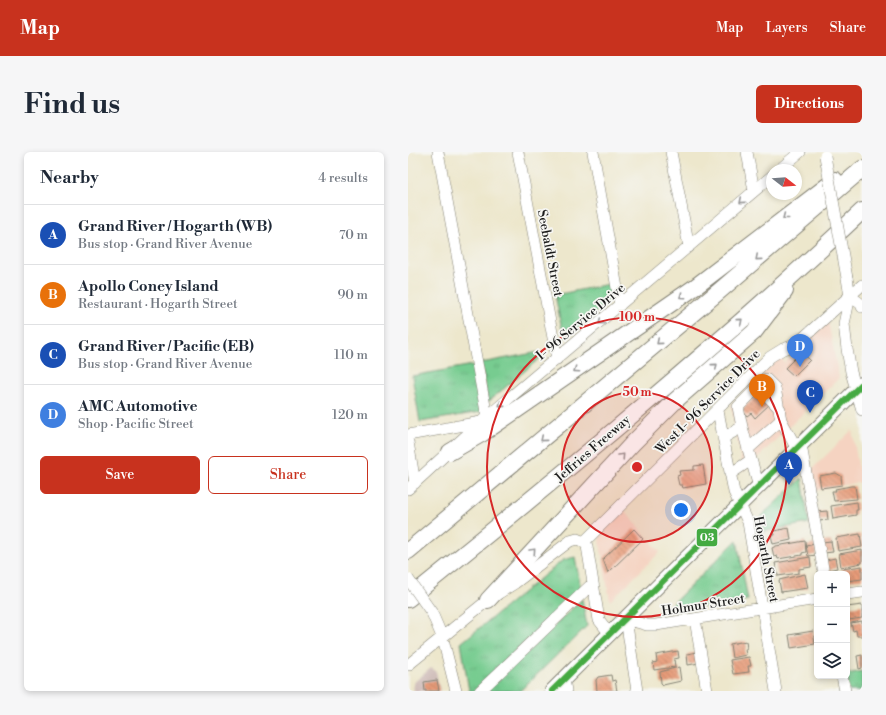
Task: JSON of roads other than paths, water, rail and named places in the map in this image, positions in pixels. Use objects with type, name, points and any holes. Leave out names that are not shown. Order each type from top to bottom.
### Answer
[{"type":"highway","points":[[450,452],[483,433],[682,296],[862,161]]},
{"type":"highway","points":[[408,551],[717,293],[862,169]]},
{"type":"highway","name":"Jeffries Freeway","points":[[408,599],[551,483],[804,266],[862,211]]},
{"type":"highway","points":[[488,600],[633,443],[676,400],[754,332],[804,266]]},
{"type":"main road","points":[[552,691],[565,685],[610,634],[859,388]]},
{"type":"street","points":[[408,435],[484,420],[438,152]]},
{"type":"street","name":"Seebaldt Street","points":[[518,152],[557,359]]},
{"type":"street","points":[[593,152],[620,305]]},
{"type":"street","points":[[671,152],[688,247]]},
{"type":"street","points":[[747,152],[754,191]]},
{"type":"street","points":[[786,164],[800,152]]},
{"type":"street","points":[[824,154],[850,296],[844,324],[848,356],[859,388],[862,410]]},
{"type":"street","name":"I- 96 Service Drive","points":[[412,486],[484,420],[766,181]]},
{"type":"street","name":"West I- 96 Service Drive","points":[[584,542],[718,411],[770,357],[783,349],[795,345],[862,285]]},
{"type":"street","points":[[850,296],[861,304],[862,307]]},
{"type":"street","points":[[758,370],[762,383]]},
{"type":"street","points":[[762,383],[775,388],[781,414],[799,447],[823,571]]},
{"type":"street","points":[[759,487],[749,454],[738,407],[762,383]]},
{"type":"street","name":"Hogarth Street","points":[[718,411],[734,492],[748,522],[776,691]]},
{"type":"street","points":[[730,474],[749,454],[781,414]]},
{"type":"street","points":[[723,438],[742,427]]},
{"type":"street","points":[[408,442],[412,486]]},
{"type":"street","points":[[408,665],[488,600],[515,583],[570,541],[577,539],[584,542],[587,546],[599,620],[610,634]]},
{"type":"street","points":[[408,579],[432,613],[443,638],[456,691]]},
{"type":"street","points":[[480,691],[593,583]]},
{"type":"street","points":[[850,594],[862,592]]},
{"type":"street","name":"Holmur Street","points":[[626,619],[647,625],[762,609],[814,600]]},
{"type":"street","points":[[626,619],[637,691]]},
{"type":"street","points":[[695,619],[707,691]]},
{"type":"street","points":[[843,679],[845,691]]},
{"type":"place","name":"AMC Automotive","points":[[800,367]]},
{"type":"place","name":"Apollo Coney Island","points":[[762,407]]},
{"type":"place","name":"Grand River / Pacific (EB)","points":[[810,413]]},
{"type":"place","name":"Grand River / Hogarth (WB)","points":[[789,485]]}]
